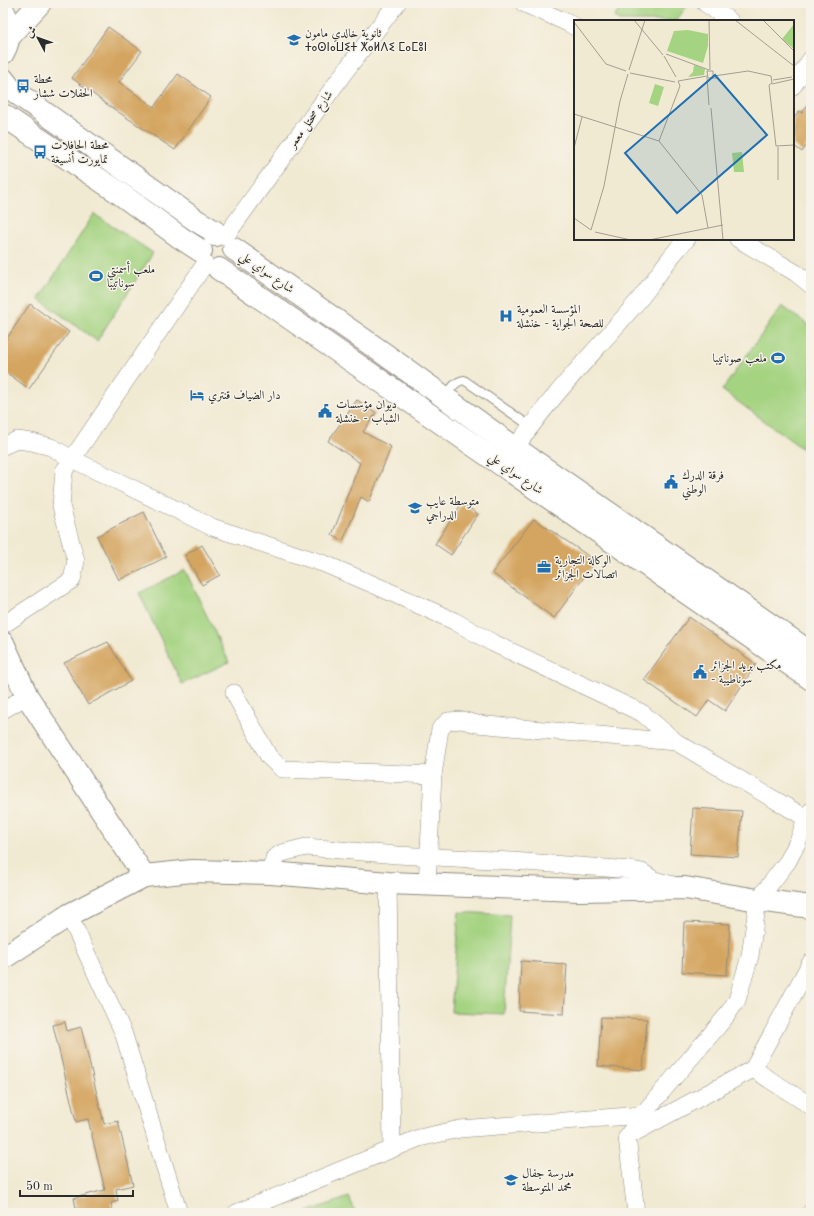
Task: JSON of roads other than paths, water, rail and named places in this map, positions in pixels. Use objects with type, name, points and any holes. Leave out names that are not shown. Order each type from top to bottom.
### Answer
[{"type":"main road","points":[[6,46],[40,3]]},
{"type":"main road","points":[[6,8],[8,25],[6,46]]},
{"type":"main road","name":"شارع سواي علي","points":[[3,79],[11,89],[214,231],[217,251],[451,428],[509,457]]},
{"type":"main road","name":"شارع سواي علي","points":[[3,115],[114,190],[180,238],[217,251],[383,353],[445,398],[509,457],[734,613],[811,679]]},
{"type":"main road","name":"شارع سواي علي","points":[[734,613],[811,653]]},
{"type":"main road","points":[[3,643],[27,696],[144,876]]},
{"type":"main road","points":[[3,958],[69,915],[144,876],[192,871],[272,873],[427,885],[580,890],[684,888],[811,907]]},
{"type":"street","name":"شارع صحتل معمر","points":[[3,625],[72,580],[76,561],[61,506],[64,471],[217,251],[346,70],[397,3]]},
{"type":"street","points":[[524,3],[574,26]]},
{"type":"street","points":[[705,3],[729,20]]},
{"type":"street","points":[[794,84],[811,59]]},
{"type":"street","points":[[509,457],[541,412],[639,299],[676,249],[686,240]]},
{"type":"street","points":[[740,240],[796,273],[811,285]]},
{"type":"street","points":[[3,446],[17,440],[51,447],[72,459],[212,527],[325,564],[379,586],[454,621],[493,643],[642,713],[676,742],[809,815],[788,861],[758,900],[750,956],[737,1000],[724,1019],[642,1115],[627,1137],[636,1213]]},
{"type":"street","points":[[234,693],[269,757],[282,769],[433,775]]},
{"type":"street","points":[[3,710],[27,696]]},
{"type":"street","points":[[427,885],[433,775],[440,728],[448,721],[462,720],[477,724],[676,742]]},
{"type":"street","points":[[272,873],[274,858],[287,851],[306,847],[428,857],[512,861],[632,870],[642,872],[654,880],[684,888]]},
{"type":"street","points":[[388,883],[392,1148]]},
{"type":"street","points":[[69,915],[123,1032],[179,1213]]},
{"type":"street","points":[[627,1137],[753,1069],[811,962]]},
{"type":"street","points":[[753,1069],[811,1106]]},
{"type":"street","points":[[236,1213],[419,1138],[460,1129],[642,1115]]},
{"type":"lane","points":[[445,398],[455,385],[464,380],[530,426]]},
{"type":"place","name":"ثانوية خالدي مامون ⵜⴰⵙⵏⴰⵡⵉⵜ ⵅⴰⵍⴷⵉ ⵎⴰⵎⵓⵏ","points":[[294,40]]},
{"type":"place","name":"محطة الحفلات ششار","points":[[23,86]]},
{"type":"place","name":"محطة الحافلات تمايورت أنسيغة","points":[[40,152]]},
{"type":"place","name":"ملعب أسمنتي سوناتيبا","points":[[96,276]]},
{"type":"place","name":"المؤسسة العمومية للصحة الجواية - خنشلة","points":[[506,316]]},
{"type":"place","name":"ملعب صوناتيبا","points":[[778,358]]},
{"type":"place","name":"دار الضياف قنتري","points":[[197,395]]},
{"type":"place","name":"ديوان مؤسسات الشباب - خنشلة","points":[[325,411]]},
{"type":"place","name":"فرقة الدرك الوطني","points":[[671,482]]},
{"type":"place","name":"متوسطة عايب الدراجي","points":[[415,508]]},
{"type":"place","name":"الوكالة التجارية اتصالات الجزائر","points":[[544,567]]},
{"type":"place","name":"مكتب بريد الجزائر - سوناطيبة","points":[[700,672]]},
{"type":"place","name":"مدرسة جفال محمد المتوسطة","points":[[511,1180]]}]
